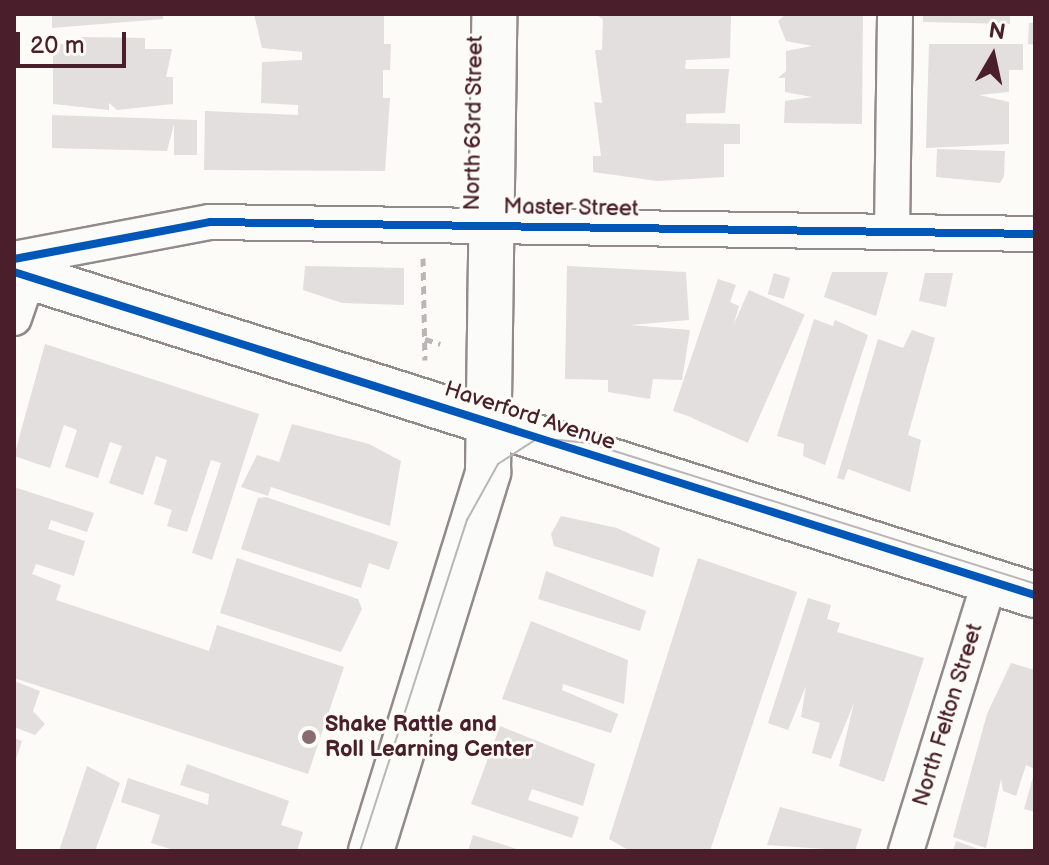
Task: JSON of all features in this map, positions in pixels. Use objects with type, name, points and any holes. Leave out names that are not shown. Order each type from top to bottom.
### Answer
[{"type":"main road","name":"North 63rd Street","points":[[371,851],[475,528],[493,424],[490,224],[494,14]]},
{"type":"main road","name":"Haverford Avenue","points":[[19,269],[493,424],[1035,595]]},
{"type":"street","points":[[892,232],[895,14]]},
{"type":"street","name":"Master Street","points":[[19,269],[210,222],[1035,234]]},
{"type":"street","points":[[14,318],[19,269]]},
{"type":"street","name":"North Felton Street","points":[[906,851],[990,580]]},
{"type":"path","points":[[423,249],[425,361]]},
{"type":"path","points":[[425,339],[440,344]]},
{"type":"building","points":[[52,14],[163,14],[163,19],[52,28]]},
{"type":"building","points":[[254,14],[384,14],[384,44],[391,44],[390,70],[383,70],[383,98],[390,98],[385,171],[204,170],[205,111],[298,115],[298,105],[261,103],[262,62],[302,60],[302,52],[262,48]]},
{"type":"building","points":[[595,14],[731,14],[730,58],[686,60],[685,69],[729,69],[725,113],[686,114],[686,123],[740,124],[740,144],[724,144],[724,177],[657,181],[593,172],[593,156],[601,156],[594,102],[602,103],[595,50],[602,50],[603,19]]},
{"type":"building","points":[[786,14],[863,14],[862,124],[784,123],[785,101],[812,97],[785,92],[785,78],[778,78],[786,71],[786,51],[812,46],[786,41],[778,21]]},
{"type":"building","points":[[923,14],[1010,14],[1010,24],[923,22]]},
{"type":"building","points":[[1029,23],[1035,23],[1035,45],[1028,44]]},
{"type":"building","points":[[81,37],[145,38],[145,49],[172,49],[166,77],[173,77],[173,104],[117,110],[109,103],[109,110],[53,104],[53,44],[81,44]]},
{"type":"building","points":[[929,44],[1023,44],[1023,70],[1009,70],[1009,92],[979,95],[1009,102],[1009,144],[926,148]]},
{"type":"building","points":[[52,115],[197,120],[197,155],[174,155],[174,124],[167,151],[52,148]]},
{"type":"building","points":[[937,149],[1005,151],[1004,176],[1000,183],[936,177]]},
{"type":"building","points":[[305,266],[404,268],[404,305],[342,303],[303,290]]},
{"type":"building","points":[[567,266],[686,272],[689,320],[630,325],[690,330],[682,380],[653,379],[650,399],[608,392],[608,380],[565,379]]},
{"type":"building","points":[[832,272],[888,272],[876,316],[824,297]]},
{"type":"building","points":[[774,273],[790,278],[784,299],[768,294]]},
{"type":"building","points":[[925,273],[953,273],[946,307],[919,301]]},
{"type":"building","points":[[718,279],[736,285],[730,302],[739,306],[706,422],[673,411]]},
{"type":"building","points":[[749,290],[805,315],[748,443],[692,418]]},
{"type":"building","points":[[814,319],[833,326],[835,320],[868,335],[825,465],[803,456],[804,444],[777,436]]},
{"type":"building","points":[[912,330],[935,338],[908,435],[921,440],[910,492],[848,469],[844,480],[837,478],[878,339],[903,348]]},
{"type":"building","points":[[45,344],[259,414],[212,560],[192,553],[221,463],[211,460],[187,532],[167,526],[172,510],[154,504],[167,460],[156,456],[143,495],[109,483],[122,446],[110,442],[98,478],[65,467],[77,430],[64,425],[50,468],[14,456]]},
{"type":"building","points":[[292,424],[369,444],[401,461],[390,526],[271,487],[268,496],[241,487],[257,455],[279,462]]},
{"type":"building","points":[[14,487],[94,513],[87,532],[51,520],[48,529],[85,541],[74,576],[36,564],[32,574],[61,585],[56,600],[209,651],[217,625],[344,667],[308,774],[14,678]]},
{"type":"building","points":[[266,497],[398,542],[389,570],[369,563],[361,588],[241,549],[258,498]]},
{"type":"building","points":[[561,516],[617,528],[660,548],[653,577],[554,546],[551,534]]},
{"type":"building","points":[[237,558],[358,599],[362,609],[341,652],[220,613]]},
{"type":"building","points":[[698,558],[797,592],[710,851],[630,851],[609,839]]},
{"type":"building","points":[[546,571],[646,611],[640,631],[538,599]]},
{"type":"building","points":[[808,598],[831,605],[827,619],[840,623],[837,632],[924,658],[884,782],[839,766],[854,703],[831,759],[812,753],[820,723],[801,717],[806,686],[788,730],[768,723]]},
{"type":"building","points":[[531,621],[628,660],[624,704],[563,684],[562,690],[618,714],[611,733],[502,699]]},
{"type":"building","points":[[1011,663],[1035,670],[1035,769],[1026,765],[1016,796],[1003,791],[1001,779],[986,848],[953,837],[987,714]]},
{"type":"building","points":[[14,681],[40,691],[33,711],[45,724],[35,735],[14,727]]},
{"type":"building","points":[[500,726],[595,764],[583,806],[532,789],[528,800],[579,817],[572,838],[471,804]]},
{"type":"building","points":[[14,738],[22,741],[15,762],[14,762]]},
{"type":"building","points":[[187,764],[289,801],[281,825],[303,832],[297,851],[177,851],[151,843],[160,815],[121,802],[128,778],[208,805],[209,794],[180,785]]},
{"type":"building","points":[[87,766],[120,783],[95,851],[59,851]]},
{"type":"building","points":[[1035,770],[1035,812],[1024,809]]},
{"type":"building","points":[[780,807],[862,829],[855,851],[767,845]]},
{"type":"building","points":[[473,835],[520,850],[520,851],[468,851]]},
{"type":"building","points":[[956,841],[984,851],[953,851]]},
{"type":"tram line","points":[[360,851],[467,520],[498,464],[538,438],[589,443],[1035,584]]},
{"type":"cycle path","points":[[14,259],[210,222],[1035,234]]},
{"type":"cycle path","points":[[14,272],[1035,595]]},
{"type":"place","name":"Shake Rattle and Roll Learning Center","points":[[309,737]]}]
